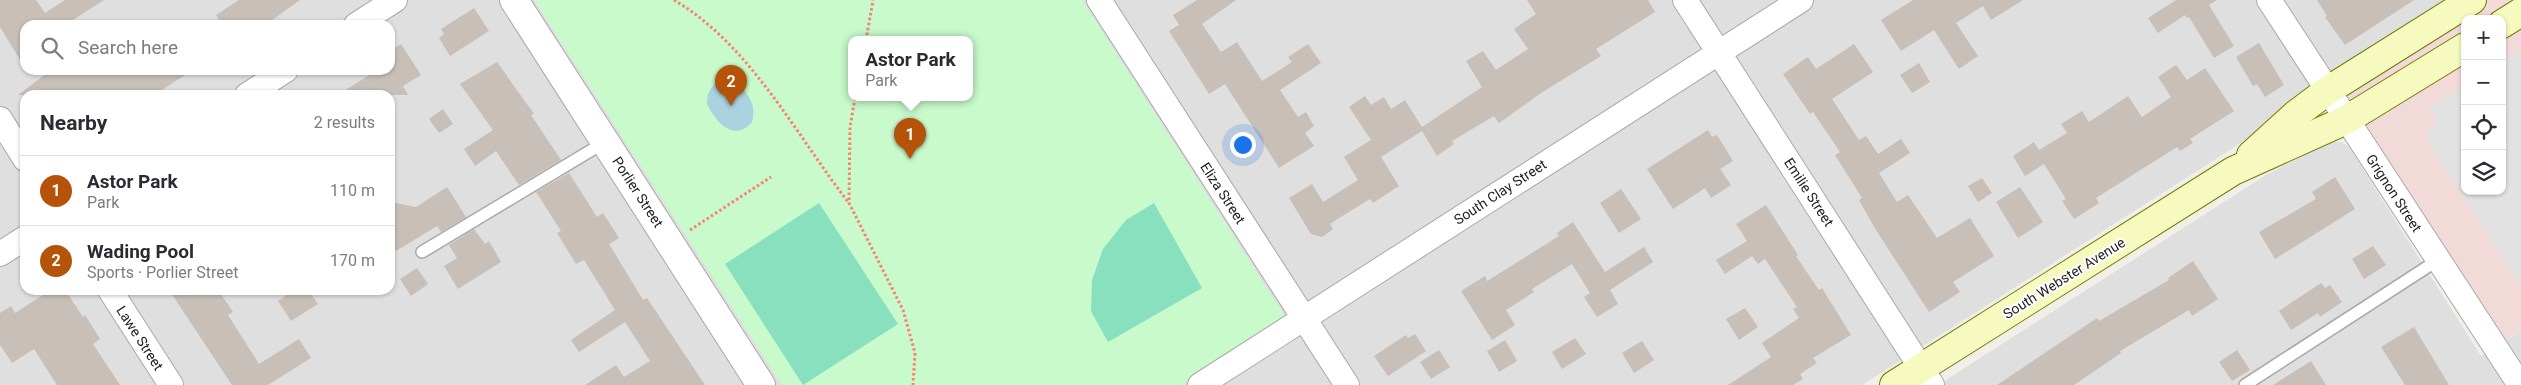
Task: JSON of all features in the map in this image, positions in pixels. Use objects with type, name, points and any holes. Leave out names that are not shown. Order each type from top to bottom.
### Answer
[{"type":"main road","name":"South Webster Avenue","points":[[1894,385],[1927,376],[2233,171],[2295,115],[2327,91],[2472,0]]},
{"type":"main road","points":[[2506,21],[2521,12]]},
{"type":"main road","name":"South Webster Avenue","points":[[2233,171],[2346,120],[2461,49]]},
{"type":"street","points":[[364,20],[395,0]]},
{"type":"street","name":"Porlier Street","points":[[514,0],[762,385]]},
{"type":"street","name":"Eliza Street","points":[[1100,0],[1346,385]]},
{"type":"street","name":"Emilie Street","points":[[1685,0],[1927,376]]},
{"type":"street","name":"South Clay Street","points":[[1200,385],[1801,0]]},
{"type":"street","name":"Grignon Street","points":[[2269,0],[2520,385]]},
{"type":"street","points":[[256,90],[278,75]]},
{"type":"street","points":[[0,119],[20,151]]},
{"type":"street","points":[[0,254],[20,241]]},
{"type":"street","name":"Lawe Street","points":[[113,295],[171,385]]},
{"type":"lane","points":[[422,252],[605,142]]},
{"type":"lane","points":[[2245,385],[2438,260]]},
{"type":"path","points":[[674,0],[698,14],[740,57],[783,110],[849,203],[903,310],[915,353],[913,385]]},
{"type":"path","points":[[867,36],[873,0]]},
{"type":"path","points":[[849,203],[850,127],[855,101]]},
{"type":"path","points":[[688,231],[771,177]]},
{"type":"shaded area","points":[[0,0],[2445,0],[2289,104],[2244,141],[1862,385],[0,385]]},
{"type":"shaded area","points":[[2472,0],[2521,0],[2521,331],[2495,346],[2327,91]]},
{"type":"shaded area","points":[[2521,50],[2521,286],[2462,195],[2506,195],[2506,59]]},
{"type":"shaded area","points":[[2461,88],[2461,193],[2429,144],[2427,138],[2429,131],[2437,124],[2437,119],[2427,109]]},
{"type":"shaded area","points":[[2330,142],[2342,142],[2349,147],[2481,356],[2521,331],[2521,385],[1938,385],[2266,175]]},
{"type":"green space","points":[[534,0],[1082,0],[1286,318],[1180,385],[782,385]]},
{"type":"green space","points":[[819,203],[898,324],[803,385],[725,264]]},
{"type":"green space","points":[[1154,203],[1202,288],[1108,342],[1091,311],[1092,280],[1103,249],[1126,220]]},
{"type":"water","points":[[721,80],[735,81],[744,90],[752,105],[752,122],[738,131],[726,128],[720,123],[707,104],[710,89]]},
{"type":"building","points":[[0,0],[36,0],[45,13],[65,0],[104,0],[73,20],[20,20],[20,60],[0,27]]},
{"type":"building","points":[[239,0],[300,0],[272,20],[219,20],[216,15]]},
{"type":"building","points":[[1197,0],[1236,0],[1202,24],[1221,52],[1237,42],[1262,81],[1292,62],[1288,57],[1308,44],[1321,63],[1280,90],[1298,117],[1306,112],[1314,126],[1305,133],[1314,146],[1279,168],[1225,84],[1209,94],[1169,31],[1179,25],[1173,15]]},
{"type":"building","points":[[1527,0],[1648,0],[1655,12],[1596,49],[1601,56],[1541,93],[1499,123],[1494,116],[1452,141],[1454,144],[1437,156],[1422,131],[1381,157],[1399,186],[1373,203],[1370,199],[1339,218],[1330,224],[1333,229],[1322,237],[1311,234],[1289,198],[1312,184],[1323,202],[1358,180],[1344,157],[1371,140],[1349,107],[1365,96],[1371,105],[1384,97],[1391,109],[1405,100],[1422,127],[1482,87],[1466,61],[1483,51],[1496,70],[1528,49],[1514,29],[1536,14]]},
{"type":"building","points":[[1913,0],[2023,0],[1991,20],[1983,6],[1956,23],[1978,56],[1959,69],[1934,30],[1901,51],[1881,20]]},
{"type":"building","points":[[2176,0],[2217,0],[2209,5],[2234,46],[2214,58],[2189,17],[2187,18],[2185,15],[2158,33],[2148,18]]},
{"type":"building","points":[[2317,0],[2414,0],[2345,45],[2325,17],[2327,16]]},
{"type":"building","points":[[474,8],[489,31],[450,56],[439,38],[444,34],[441,29]]},
{"type":"building","points":[[2259,43],[2284,85],[2265,97],[2257,84],[2253,86],[2236,57]]},
{"type":"building","points":[[401,44],[421,75],[403,86],[408,95],[395,95],[395,90],[346,90],[369,75],[395,75],[395,48]]},
{"type":"building","points":[[1854,44],[1873,72],[1832,99],[1859,140],[1866,136],[1878,154],[1901,139],[1910,153],[1879,173],[1897,202],[1908,195],[1937,238],[1970,218],[1994,256],[1953,282],[1960,292],[1929,312],[1859,200],[1862,198],[1835,155],[1840,152],[1813,112],[1810,114],[1783,74],[1808,57],[1816,69]]},
{"type":"building","points":[[497,62],[534,114],[531,115],[561,160],[519,185],[496,151],[475,166],[464,149],[493,130],[460,84]]},
{"type":"building","points":[[1919,63],[1930,82],[1912,93],[1900,75]]},
{"type":"building","points":[[2176,65],[2187,80],[2205,68],[2234,111],[2190,139],[2193,143],[2180,151],[2177,147],[2096,198],[2099,203],[2074,219],[2062,201],[2066,199],[2044,164],[2025,176],[2013,156],[2034,142],[2039,150],[2067,133],[2061,124],[2082,111],[2089,122],[2128,96],[2142,117],[2171,97],[2158,77]]},
{"type":"building","points":[[44,75],[185,75],[162,90],[25,90]]},
{"type":"building","points":[[443,109],[453,124],[439,133],[429,119]]},
{"type":"building","points":[[1708,130],[1712,137],[1717,135],[1733,161],[1720,169],[1731,185],[1711,198],[1705,188],[1673,209],[1647,169]]},
{"type":"building","points":[[569,173],[597,217],[603,213],[619,238],[609,244],[643,300],[647,298],[705,385],[585,385],[616,365],[624,377],[650,361],[625,322],[579,352],[571,340],[615,310],[584,260],[576,264],[557,233],[561,231],[536,192]]},
{"type":"building","points":[[2335,177],[2355,209],[2275,259],[2259,232],[2316,199],[2312,192]]},
{"type":"building","points":[[1982,178],[1992,193],[1978,202],[1968,186]]},
{"type":"building","points":[[447,187],[466,217],[441,232],[437,226],[396,251],[395,203],[416,207]]},
{"type":"building","points":[[2020,187],[2043,222],[2018,238],[1996,202]]},
{"type":"building","points":[[1621,189],[1641,219],[1619,233],[1600,203]]},
{"type":"building","points":[[1766,205],[1798,255],[1796,256],[1819,290],[1822,288],[1851,335],[1813,358],[1817,363],[1800,374],[1803,379],[1793,385],[1728,385],[1771,357],[1762,343],[1799,318],[1793,309],[1797,307],[1765,259],[1758,264],[1752,256],[1725,274],[1716,260],[1747,241],[1736,224]]},
{"type":"building","points":[[1573,222],[1605,272],[1644,247],[1653,262],[1610,290],[1618,304],[1597,317],[1584,297],[1590,293],[1572,264],[1532,289],[1534,292],[1506,310],[1515,325],[1492,340],[1461,291],[1485,276],[1487,281],[1559,236],[1557,233]]},
{"type":"building","points":[[474,229],[485,244],[489,241],[501,262],[458,289],[444,266],[457,258],[449,245]]},
{"type":"building","points":[[2373,246],[2386,265],[2364,279],[2352,259]]},
{"type":"building","points":[[2193,261],[2218,299],[2192,316],[2189,310],[2120,351],[2121,353],[2074,385],[1997,385],[2097,318],[2099,321],[2169,280],[2168,278]]},
{"type":"building","points":[[417,268],[428,284],[411,296],[400,279]]},
{"type":"building","points":[[2321,283],[2325,288],[2330,285],[2342,302],[2320,317],[2318,313],[2291,330],[2279,311]]},
{"type":"building","points":[[43,295],[68,295],[83,317],[85,315],[100,339],[93,344],[120,385],[57,385],[34,349],[12,363],[0,345],[0,313],[11,306],[15,313]]},
{"type":"building","points":[[172,295],[221,295],[233,312],[228,315],[259,364],[299,339],[311,358],[268,385],[232,385]]},
{"type":"building","points":[[287,295],[312,295],[318,304],[291,321],[278,301]]},
{"type":"building","points":[[1745,308],[1758,327],[1739,340],[1726,319]]},
{"type":"building","points":[[2414,327],[2449,385],[2405,385],[2381,347]]},
{"type":"building","points":[[1415,334],[1426,351],[1388,376],[1374,356],[1406,335],[1408,338]]},
{"type":"building","points":[[1575,338],[1586,354],[1562,369],[1552,352]]},
{"type":"building","points":[[1505,340],[1517,361],[1499,372],[1487,351]]},
{"type":"building","points":[[1642,341],[1654,360],[1634,373],[1622,353]]},
{"type":"building","points":[[1439,350],[1450,367],[1431,379],[1420,362]]},
{"type":"building","points":[[2237,350],[2250,370],[2232,381],[2219,362]]},
{"type":"building","points":[[2311,361],[2326,385],[2273,385]]},
{"type":"place","name":"Wading Pool","points":[[731,106]]},
{"type":"place","name":"Astor Park","points":[[910,159]]}]
